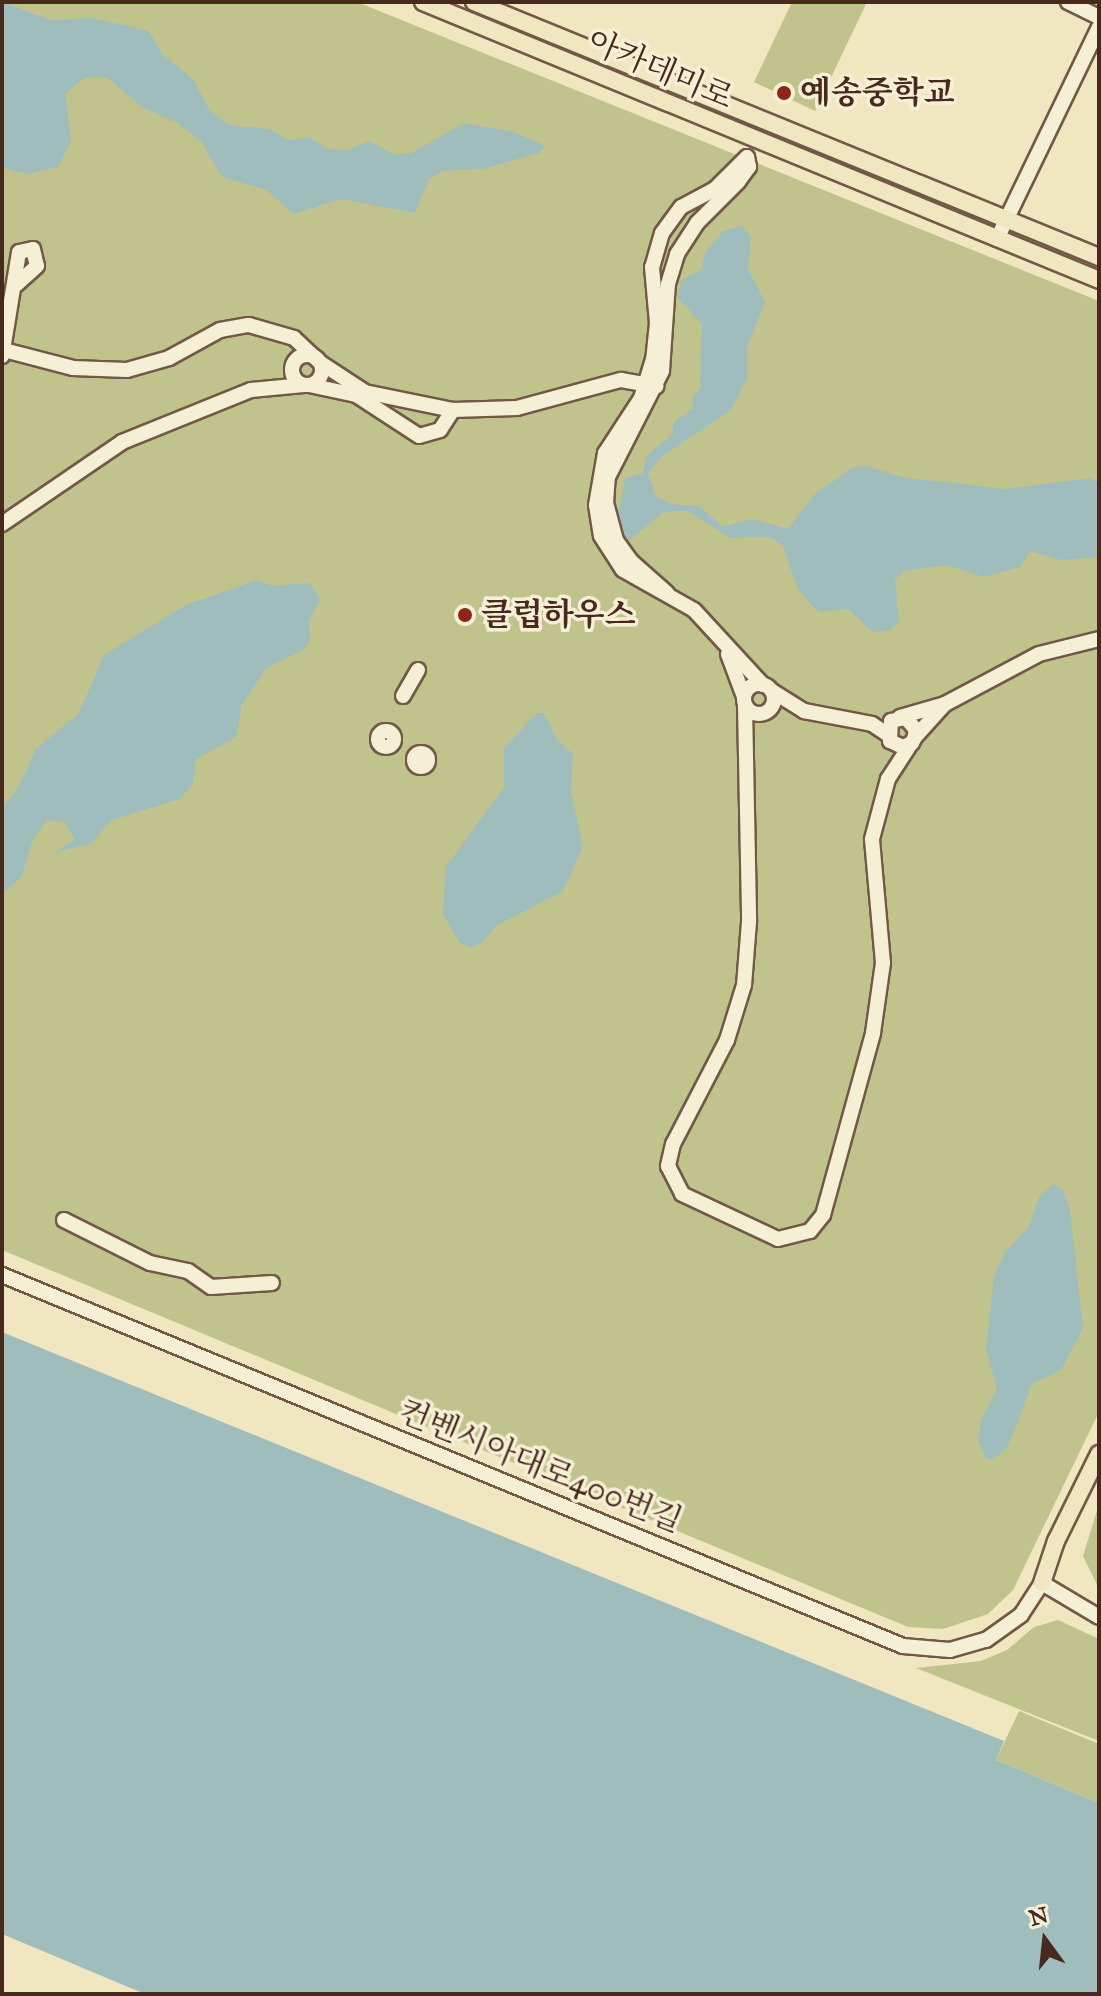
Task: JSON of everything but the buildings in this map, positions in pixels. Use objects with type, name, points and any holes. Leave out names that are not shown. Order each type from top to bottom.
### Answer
[{"type":"main road","name":"아카데미로","points":[[423,2],[451,7],[1099,280]]},
{"type":"main road","name":"아카데미로","points":[[474,2],[1099,257]]},
{"type":"main road","points":[[1042,1583],[1099,1454]]},
{"type":"main road","points":[[1049,1563],[1099,1477]]},
{"type":"street","points":[[1068,2],[1099,17]]},
{"type":"street","points":[[997,239],[1099,27]]},
{"type":"street","points":[[652,384],[656,343],[652,267],[656,247],[681,207],[715,189],[747,157],[749,167],[697,223],[677,254],[668,284],[667,345],[652,384],[610,466],[602,518],[617,553],[667,593],[694,610],[771,700]]},
{"type":"street","points":[[681,207],[697,223]]},
{"type":"street","points":[[656,247],[677,254]]},
{"type":"street","points":[[16,285],[3,353],[73,368],[119,371],[158,363],[228,327],[258,326],[294,338],[320,362],[321,377],[307,385]]},
{"type":"street","points":[[294,338],[299,351],[294,365]]},
{"type":"street","points":[[280,385],[305,355],[365,392],[453,410],[517,408],[606,383],[652,384]]},
{"type":"street","points":[[294,365],[307,385]]},
{"type":"street","points":[[2,524],[122,442],[240,394],[280,385],[307,385],[356,395],[419,436],[440,430],[453,410]]},
{"type":"street","points":[[744,701],[748,688],[771,700],[822,718],[863,723],[898,717],[945,704],[1016,664],[1099,639]]},
{"type":"street","points":[[725,646],[744,701],[748,729],[749,932],[744,985],[727,1040],[673,1144],[668,1166],[682,1194],[778,1239],[810,1231],[823,1215],[873,1033],[883,963],[872,839],[897,760],[945,704]]},
{"type":"street","points":[[403,696],[418,670]]},
{"type":"street","points":[[744,701],[771,700]]},
{"type":"street","points":[[748,729],[771,700]]},
{"type":"street","points":[[897,760],[890,739],[898,717]]},
{"type":"street","points":[[898,717],[915,724],[914,739]]},
{"type":"street","points":[[863,723],[890,739],[914,739]]},
{"type":"street","points":[[64,1220],[150,1263],[188,1271],[211,1287],[272,1283]]},
{"type":"street","name":"컨벤시아대로400번길","points":[[2,1275],[903,1646],[950,1650],[986,1640],[1021,1615],[1042,1583]]},
{"type":"street","points":[[1042,1583],[1099,1617]]},
{"type":"green space","points":[[2,2],[357,2],[1099,301],[1099,1412],[1013,1590],[988,1614],[943,1629],[908,1627],[2,1250]]},
{"type":"green space","points":[[792,2],[867,2],[815,111],[754,82]]},
{"type":"green space","points":[[1099,1504],[1099,1589],[1083,1556]]},
{"type":"green space","points":[[1058,1620],[1099,1639],[1099,1741],[916,1668],[981,1661],[1007,1650],[1034,1627]]},
{"type":"green space","points":[[1019,1711],[1099,1744],[1099,1803],[996,1760]]},
{"type":"water","points":[[2,2],[51,20],[92,18],[149,31],[163,55],[193,79],[209,109],[229,125],[269,129],[288,140],[311,138],[327,149],[347,150],[370,141],[395,155],[411,153],[464,123],[514,132],[545,146],[539,153],[482,169],[443,171],[429,179],[415,213],[341,199],[294,214],[266,190],[222,177],[201,141],[176,122],[143,108],[108,78],[96,77],[84,78],[65,94],[71,141],[58,167],[28,174],[10,170],[2,167]]},
{"type":"water","points":[[742,226],[751,238],[748,269],[765,302],[747,348],[747,378],[731,410],[661,457],[648,473],[656,496],[672,504],[699,506],[723,527],[752,519],[788,529],[814,495],[852,468],[867,466],[901,477],[1006,489],[1090,478],[1099,483],[1099,557],[1061,560],[1030,551],[1020,567],[984,577],[946,565],[904,571],[895,580],[899,622],[891,630],[873,632],[848,609],[820,612],[812,606],[796,585],[783,546],[770,537],[730,538],[688,511],[671,511],[662,513],[624,545],[610,507],[620,508],[625,478],[643,473],[647,455],[672,435],[674,422],[693,408],[692,398],[700,389],[702,324],[678,298],[681,280],[701,270],[705,252],[723,231]]},
{"type":"water","points":[[257,580],[273,586],[309,583],[321,599],[309,620],[310,641],[303,650],[266,668],[242,705],[236,737],[196,759],[193,784],[180,799],[112,820],[90,844],[55,852],[75,839],[64,822],[47,820],[32,841],[22,876],[2,894],[2,808],[20,785],[35,750],[79,713],[104,655],[186,605]]},
{"type":"water","points":[[537,713],[544,713],[557,740],[573,754],[571,791],[583,847],[563,891],[496,926],[482,943],[470,948],[459,942],[443,914],[446,867],[504,787],[504,748]]},
{"type":"water","points":[[1053,1184],[1064,1191],[1070,1209],[1083,1328],[1061,1370],[1032,1384],[1008,1447],[993,1460],[986,1459],[978,1441],[981,1421],[997,1389],[986,1348],[994,1276],[1005,1252],[1028,1228],[1039,1197]]},
{"type":"water","points":[[2,1332],[1004,1741],[996,1760],[1099,1803],[1099,1994],[145,1994],[2,1934]]},
{"type":"place","name":"예송중학교","points":[[784,93]]},
{"type":"place","name":"클럽하우스","points":[[465,615]]}]
